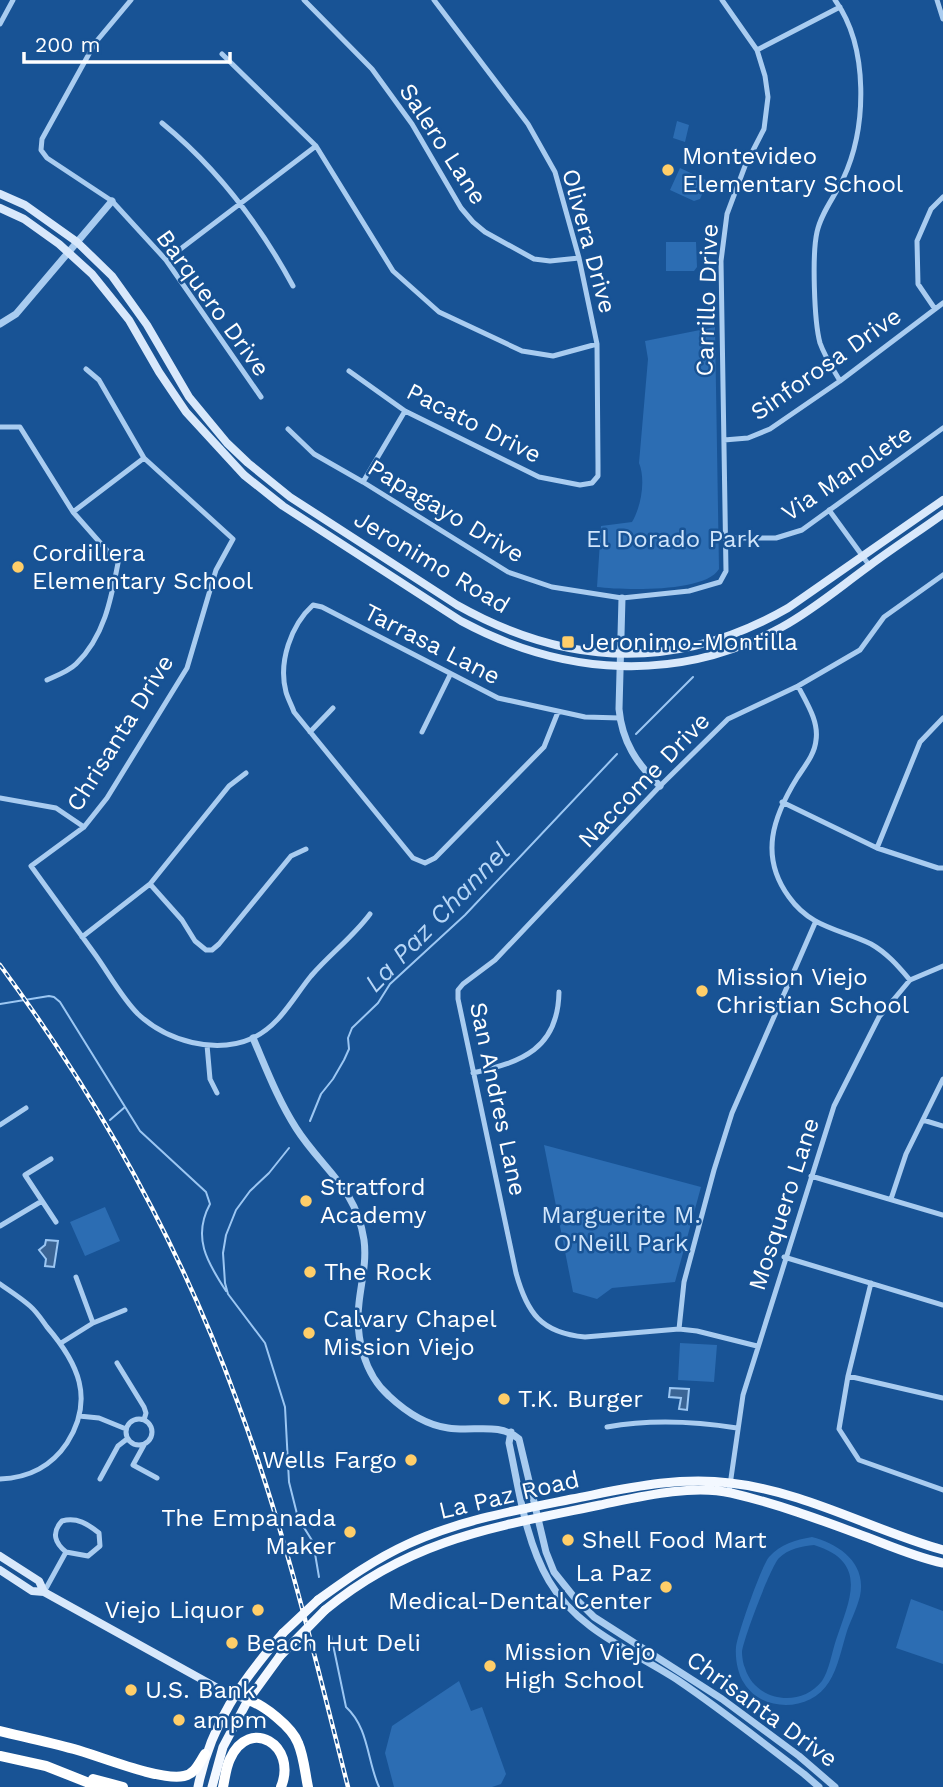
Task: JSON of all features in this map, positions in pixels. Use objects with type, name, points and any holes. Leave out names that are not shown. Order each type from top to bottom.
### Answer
[{"type":"highway","points":[[248,1700],[267,1709],[295,1736],[307,1787]]},
{"type":"highway","points":[[0,1731],[176,1777],[193,1772],[205,1754]]},
{"type":"highway","points":[[223,1787],[230,1759],[241,1744],[248,1739],[265,1738],[270,1740],[283,1756],[286,1765],[281,1787]]},
{"type":"highway","points":[[0,1756],[123,1787]]},
{"type":"highway","points":[[46,1766],[99,1787]]},
{"type":"main road","name":"Jeronimo Road","points":[[0,194],[25,205],[77,242],[111,276],[133,304],[172,372],[197,408],[227,443],[270,482],[485,621],[539,642],[620,654],[655,653],[687,648],[747,629],[803,599],[943,500]]},
{"type":"main road","name":"Jeronimo Road","points":[[0,208],[24,219],[92,274],[115,300],[173,394],[204,434],[244,475],[284,506],[461,621],[487,635],[544,656],[620,667],[681,662],[743,645],[796,619],[943,514]]},
{"type":"main road","name":"La Paz Road","points":[[198,1787],[205,1754],[234,1696],[283,1633],[318,1600],[369,1564],[408,1544],[463,1524],[524,1509],[669,1482],[730,1488],[808,1503],[943,1550]]},
{"type":"main road","name":"La Paz Road","points":[[212,1787],[223,1747],[248,1700],[280,1656],[325,1610],[377,1574],[423,1550],[457,1537],[656,1494],[730,1488],[943,1563]]},
{"type":"main road","points":[[0,1556],[39,1580],[44,1592]]},
{"type":"main road","points":[[0,1570],[32,1591],[44,1592],[234,1696],[248,1700]]},
{"type":"street","points":[[0,24],[13,0]]},
{"type":"street","name":"Barquero Drive","points":[[131,0],[95,43],[42,139],[41,150],[47,158],[112,201],[166,260],[261,397]]},
{"type":"street","name":"Salero Lane","points":[[304,0],[372,69],[412,124],[461,208],[473,222],[485,232],[534,259],[550,261],[579,258]]},
{"type":"street","name":"Olivera Drive","points":[[434,0],[528,124],[555,172],[579,258],[597,344],[598,476],[592,483]]},
{"type":"street","name":"Carrillo Drive","points":[[722,0],[757,50],[768,97],[764,129],[735,188],[727,214],[721,261],[726,571],[723,579]]},
{"type":"street","points":[[835,0],[853,41],[858,66],[861,113],[844,177],[817,232],[815,278],[820,341],[826,358],[840,381]]},
{"type":"street","points":[[937,0],[943,19]]},
{"type":"street","points":[[757,50],[840,7]]},
{"type":"street","points":[[222,54],[316,146],[393,271],[439,312],[522,351],[553,356],[597,344]]},
{"type":"street","points":[[162,123],[189,145],[240,202],[293,286]]},
{"type":"street","points":[[166,260],[316,146]]},
{"type":"street","points":[[934,309],[918,284],[917,241],[931,209],[943,197]]},
{"type":"street","points":[[0,324],[16,314],[112,201]]},
{"type":"street","name":"Sinforosa Drive","points":[[724,440],[748,438],[770,429],[840,381],[943,303]]},
{"type":"street","name":"Chrisanta Drive","points":[[86,369],[99,380],[144,458],[233,539],[216,570],[187,668],[107,798],[84,827],[31,866],[136,1012],[163,1032],[185,1041],[207,1045],[253,1038]]},
{"type":"street","name":"Pacato Drive","points":[[349,371],[405,411],[538,477],[580,485],[592,483]]},
{"type":"street","points":[[363,482],[405,411]]},
{"type":"street","points":[[0,427],[20,427],[73,512],[118,563],[111,600],[100,634],[75,666],[47,680]]},
{"type":"street","name":"Via Manolete","points":[[725,538],[780,538],[802,530],[943,428]]},
{"type":"street","name":"Papagayo Drive","points":[[288,429],[314,454],[508,572],[552,587],[622,598],[689,592],[712,586],[723,579]]},
{"type":"street","points":[[73,512],[144,458]]},
{"type":"street","points":[[829,510],[869,565]]},
{"type":"street","name":"Naccome Drive","points":[[458,990],[495,960],[660,786],[729,719],[860,650],[884,617],[943,575]]},
{"type":"street","points":[[622,598],[620,718],[633,756],[660,786]]},
{"type":"street","name":"Tarrasa Lane","points":[[310,732],[294,712],[285,690],[284,671],[285,654],[292,636],[313,605],[322,607],[498,698],[596,719],[620,718]]},
{"type":"street","points":[[422,732],[450,675]]},
{"type":"street","points":[[797,685],[813,717],[816,741],[810,757],[782,802],[772,830],[776,868],[789,898],[804,915],[815,923],[882,951],[909,980]]},
{"type":"street","points":[[333,708],[310,732],[413,858],[425,863],[435,858],[544,747],[558,712]]},
{"type":"street","points":[[877,848],[919,743],[943,718]]},
{"type":"street","points":[[82,937],[150,884],[229,786],[246,773]]},
{"type":"street","points":[[0,798],[57,808],[84,827]]},
{"type":"street","points":[[782,802],[877,848],[943,868]]},
{"type":"street","points":[[150,884],[182,920],[195,941],[206,950],[212,950],[291,856],[306,849]]},
{"type":"street","points":[[370,914],[356,932],[310,977],[281,1017],[253,1038],[283,1105],[298,1131],[339,1180],[355,1208],[364,1241],[358,1330],[371,1373],[386,1394],[423,1421],[445,1428],[494,1428],[511,1432]]},
{"type":"street","points":[[757,1346],[679,1329],[684,1282],[713,1170],[732,1113],[815,923]]},
{"type":"street","name":"Mosquero Lane","points":[[730,1488],[743,1395],[784,1257],[834,1105],[879,1017],[909,980],[943,966]]},
{"type":"street","name":"San Andres Lane","points":[[458,990],[473,1073],[522,1293],[534,1315],[560,1333],[585,1337],[679,1329]]},
{"type":"street","points":[[473,1073],[508,1065],[537,1049],[555,1023],[559,992]]},
{"type":"street","points":[[207,1045],[210,1079],[217,1093]]},
{"type":"street","points":[[891,1199],[906,1154],[943,1079]]},
{"type":"street","points":[[1,1123],[26,1108]]},
{"type":"street","points":[[923,1120],[943,1126]]},
{"type":"street","points":[[51,1159],[25,1175],[56,1222]]},
{"type":"street","points":[[811,1176],[943,1215]]},
{"type":"street","points":[[0,1226],[42,1202]]},
{"type":"street","points":[[784,1257],[943,1304]]},
{"type":"street","points":[[75,1277],[93,1323]]},
{"type":"street","points":[[871,1283],[848,1376],[839,1429],[859,1460],[943,1490]]},
{"type":"street","points":[[0,1284],[31,1307],[61,1343],[77,1372],[82,1401],[78,1426],[60,1453],[43,1468],[22,1478],[0,1479]]},
{"type":"street","points":[[61,1343],[93,1323],[125,1310]]},
{"type":"street","points":[[117,1363],[146,1410],[144,1420]]},
{"type":"street","points":[[848,1376],[943,1398]]},
{"type":"street","points":[[79,1416],[99,1418],[126,1429]]},
{"type":"street","points":[[127,1439],[126,1429],[133,1420],[144,1420],[151,1426],[152,1435],[133,1465],[158,1478]]},
{"type":"street","points":[[607,1427],[652,1420],[677,1420],[737,1428]]},
{"type":"street","name":"Chrisanta Drive","points":[[511,1432],[520,1441],[543,1545],[554,1572],[567,1589],[594,1617],[722,1699],[799,1756],[835,1787]]},
{"type":"street","name":"Chrisanta Drive","points":[[511,1432],[509,1443],[526,1520],[548,1579],[564,1602],[612,1642],[679,1681],[819,1787]]},
{"type":"street","points":[[127,1439],[136,1445],[144,1445]]},
{"type":"street","points":[[100,1479],[118,1446],[127,1439]]},
{"type":"street","points":[[75,1520],[99,1533],[100,1546],[88,1556],[66,1552],[55,1537],[55,1531],[62,1521],[75,1520]]},
{"type":"street","points":[[44,1592],[66,1552]]},
{"type":"green space","points":[[677,121],[689,125],[685,142],[673,138]]},
{"type":"green space","points":[[680,168],[708,181],[700,199],[694,201],[670,190]]},
{"type":"green space","points":[[666,242],[696,242],[697,267],[694,271],[666,271]]},
{"type":"green space","name":"El Dorado Park","points":[[715,327],[719,569],[711,577],[681,586],[643,589],[597,587],[601,526],[632,522],[640,501],[642,477],[639,463],[648,359],[645,341]]},
{"type":"green space","name":"Marguerite M. O'Neill Park","points":[[544,1145],[701,1187],[675,1282],[612,1288],[597,1299],[573,1292]]},
{"type":"green space","points":[[105,1207],[120,1241],[85,1256],[70,1222]]},
{"type":"green space","points":[[680,1343],[717,1345],[714,1382],[678,1380]]},
{"type":"green space","points":[[812,1537],[832,1545],[849,1557],[859,1574],[860,1596],[829,1682],[811,1699],[786,1705],[774,1704],[752,1693],[744,1683],[737,1666],[736,1647],[750,1600],[769,1557],[783,1546]],"holes":[[[814,1545],[843,1561],[851,1583],[846,1610],[824,1677],[813,1690],[802,1695],[791,1698],[768,1694],[750,1679],[742,1652],[770,1574],[779,1558],[795,1548]]]},
{"type":"green space","points":[[911,1599],[943,1611],[943,1664],[896,1648]]},
{"type":"green space","points":[[459,1681],[471,1711],[482,1707],[506,1774],[501,1784],[492,1787],[394,1787],[385,1753],[392,1726]]},
{"type":"shaded area","points":[[46,1240],[58,1241],[54,1267],[45,1266],[46,1259],[39,1250]]},
{"type":"shaded area","points":[[670,1388],[689,1389],[687,1410],[679,1409],[681,1398],[669,1397]]},
{"type":"waterway","name":"La Paz Channel","points":[[636,734],[693,677]]},
{"type":"waterway","name":"La Paz Channel","points":[[310,1121],[321,1094],[333,1079],[349,1049],[348,1038],[352,1028],[378,1003],[390,984],[465,915],[617,754]]},
{"type":"waterway","points":[[0,1004],[49,996],[60,1002],[140,1131],[206,1192],[210,1204],[202,1227],[204,1249],[226,1291]]},
{"type":"waterway","points":[[110,1120],[125,1107]]},
{"type":"waterway","name":"La Paz Channel","points":[[289,1148],[236,1210],[226,1235],[223,1253],[225,1283],[228,1294],[265,1343],[285,1407],[289,1482],[298,1518],[313,1542],[319,1577]]},
{"type":"waterway","name":"La Paz Channel","points":[[331,1635],[346,1707],[359,1725],[379,1787]]},
{"type":"railway","points":[[0,965],[103,1120],[134,1174],[190,1286],[237,1401],[270,1496],[348,1787]]},
{"type":"place","name":"Montevideo Elementary School","points":[[668,170]]},
{"type":"place","name":"Cordillera Elementary School","points":[[18,567]]},
{"type":"place","name":"Jeronimo-Montilla","points":[[568,642]]},
{"type":"place","name":"Mission Viejo Christian School","points":[[702,991]]},
{"type":"place","name":"Stratford Academy","points":[[306,1201]]},
{"type":"place","name":"The Rock","points":[[310,1272]]},
{"type":"place","name":"Calvary Chapel Mission Viejo","points":[[309,1333]]},
{"type":"place","name":"T.K. Burger","points":[[504,1399]]},
{"type":"place","name":"Wells Fargo","points":[[411,1460]]},
{"type":"place","name":"The Empanada Maker","points":[[350,1532]]},
{"type":"place","name":"Shell Food Mart","points":[[568,1540]]},
{"type":"place","name":"La Paz Medical-Dental Center","points":[[666,1587]]},
{"type":"place","name":"Viejo Liquor","points":[[258,1610]]},
{"type":"place","name":"Beach Hut Deli","points":[[232,1643]]},
{"type":"place","name":"Mission Viejo High School","points":[[490,1666]]},
{"type":"place","name":"U.S. Bank","points":[[131,1690]]},
{"type":"place","name":"ampm","points":[[179,1720]]}]
